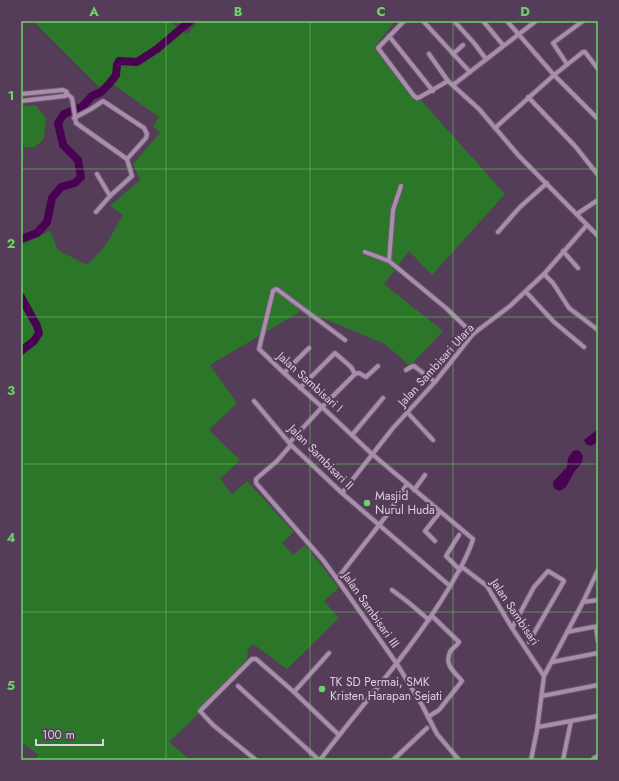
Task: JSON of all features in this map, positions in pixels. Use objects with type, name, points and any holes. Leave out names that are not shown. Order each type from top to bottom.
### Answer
[{"type":"street","points":[[404,21],[379,45],[378,49],[417,98],[433,91],[448,81]]},
{"type":"street","points":[[423,21],[470,72]]},
{"type":"street","points":[[454,21],[486,59]]},
{"type":"street","points":[[483,21],[503,45]]},
{"type":"street","points":[[507,21],[554,75],[598,119]]},
{"type":"street","points":[[453,85],[536,21]]},
{"type":"street","points":[[567,64],[553,43],[583,21]]},
{"type":"street","points":[[389,36],[433,91]]},
{"type":"street","points":[[453,54],[463,44]]},
{"type":"street","points":[[495,128],[528,97],[567,64],[584,52],[598,67]]},
{"type":"street","points":[[428,54],[448,81],[479,110],[519,156],[598,236]]},
{"type":"street","points":[[21,94],[66,91],[67,94],[71,96],[76,124],[127,159],[132,176],[110,196],[96,212]]},
{"type":"street","points":[[21,101],[63,96],[67,94]]},
{"type":"street","points":[[528,97],[575,146],[598,175]]},
{"type":"street","points":[[74,118],[103,101],[144,128],[147,134],[146,138],[127,159]]},
{"type":"street","points":[[98,174],[110,196]]},
{"type":"street","points":[[498,232],[520,207],[547,183]]},
{"type":"street","points":[[389,261],[393,210],[401,186]]},
{"type":"street","points":[[577,214],[598,200]]},
{"type":"street","name":"Jalan Sambisari Utara","points":[[342,493],[372,454],[407,412],[435,382],[473,334],[526,292],[587,225]]},
{"type":"street","points":[[562,251],[578,268]]},
{"type":"street","points":[[365,252],[389,261],[436,300],[473,334]]},
{"type":"street","points":[[544,274],[553,283],[569,308],[598,330]]},
{"type":"street","name":"Jalan Sambisari I","points":[[345,340],[278,290],[274,289],[259,349],[284,374],[372,454],[473,539],[461,569]]},
{"type":"street","points":[[526,292],[554,322],[584,347]]},
{"type":"street","points":[[284,374],[309,348]]},
{"type":"street","points":[[300,388],[334,353],[337,354],[353,370],[355,374]]},
{"type":"street","points":[[291,444],[322,407],[355,374],[360,373],[366,377],[378,366]]},
{"type":"street","points":[[406,370],[414,366],[435,382]]},
{"type":"street","points":[[352,435],[384,398]]},
{"type":"street","name":"Jalan Sambisari II","points":[[254,401],[291,444],[342,493],[450,586]]},
{"type":"street","points":[[407,412],[434,440]]},
{"type":"street","name":"Jalan Sambisari III","points":[[291,444],[277,461],[256,480],[258,487],[323,560],[337,579],[397,664],[428,717],[436,734],[458,760]]},
{"type":"street","points":[[414,490],[425,475]]},
{"type":"street","points":[[337,579],[390,511],[407,484]]},
{"type":"street","points":[[435,541],[424,531],[440,512]]},
{"type":"street","name":"Jalan Sambisari","points":[[459,535],[446,556],[461,569],[487,586],[512,628],[544,676]]},
{"type":"street","points":[[238,686],[319,760],[397,664],[432,616],[461,569]]},
{"type":"street","points":[[531,760],[538,727],[544,676],[598,570]]},
{"type":"street","points":[[512,628],[534,587],[548,571],[563,580],[564,581],[529,642]]},
{"type":"street","points":[[392,590],[429,620]]},
{"type":"street","points":[[583,602],[598,600]]},
{"type":"street","points":[[428,717],[439,710],[462,681],[451,669],[449,664],[450,654],[459,642],[432,616]]},
{"type":"street","points":[[567,632],[597,626],[598,641]]},
{"type":"street","points":[[294,692],[329,653]]},
{"type":"street","points":[[552,662],[598,653]]},
{"type":"street","points":[[256,760],[213,725],[200,711],[251,660],[256,659],[294,692],[339,735]]},
{"type":"street","points":[[542,696],[598,685]]},
{"type":"street","points":[[538,727],[598,716]]},
{"type":"street","points":[[563,760],[571,721]]},
{"type":"street","points":[[393,760],[427,728]]},
{"type":"street","points":[[593,760],[598,756]]},
{"type":"green space","points":[[33,21],[170,21],[187,34],[199,21],[395,21],[374,48],[505,194],[432,275],[409,251],[384,284],[443,331],[410,366],[385,344],[303,310],[210,365],[237,403],[209,430],[240,460],[220,479],[232,494],[247,481],[294,532],[282,543],[293,555],[305,545],[339,588],[324,601],[339,618],[287,669],[253,644],[248,650],[247,659],[228,682],[169,742],[190,760],[35,760],[39,755],[21,742],[21,245],[50,231],[58,250],[87,265],[105,246],[123,215],[110,206],[140,180],[133,164],[160,133],[153,126],[159,117],[114,85],[105,93]]},
{"type":"green space","points":[[35,105],[46,118],[44,139],[35,147],[23,147],[24,156],[21,167],[21,106]]},
{"type":"shaded area","points":[[598,429],[598,442],[591,446],[586,444],[584,440]]},
{"type":"shaded area","points":[[577,450],[581,452],[583,457],[581,464],[574,472],[566,487],[560,491],[555,489],[553,482],[567,467],[568,458],[573,451]]},
{"type":"waterway","points":[[21,239],[37,233],[47,222],[52,198],[61,187],[75,183],[81,177],[78,160],[63,145],[58,123],[64,114],[82,107],[92,96],[101,92],[116,75],[119,61],[137,62],[157,49],[190,21]]},
{"type":"waterway","points":[[21,297],[37,326],[39,333],[34,341],[21,351]]},
{"type":"place","name":"Masjid Nurul Huda","points":[[367,503]]},
{"type":"place","name":"TK SD Permai, SMK Kristen Harapan Sejati","points":[[322,689]]}]
